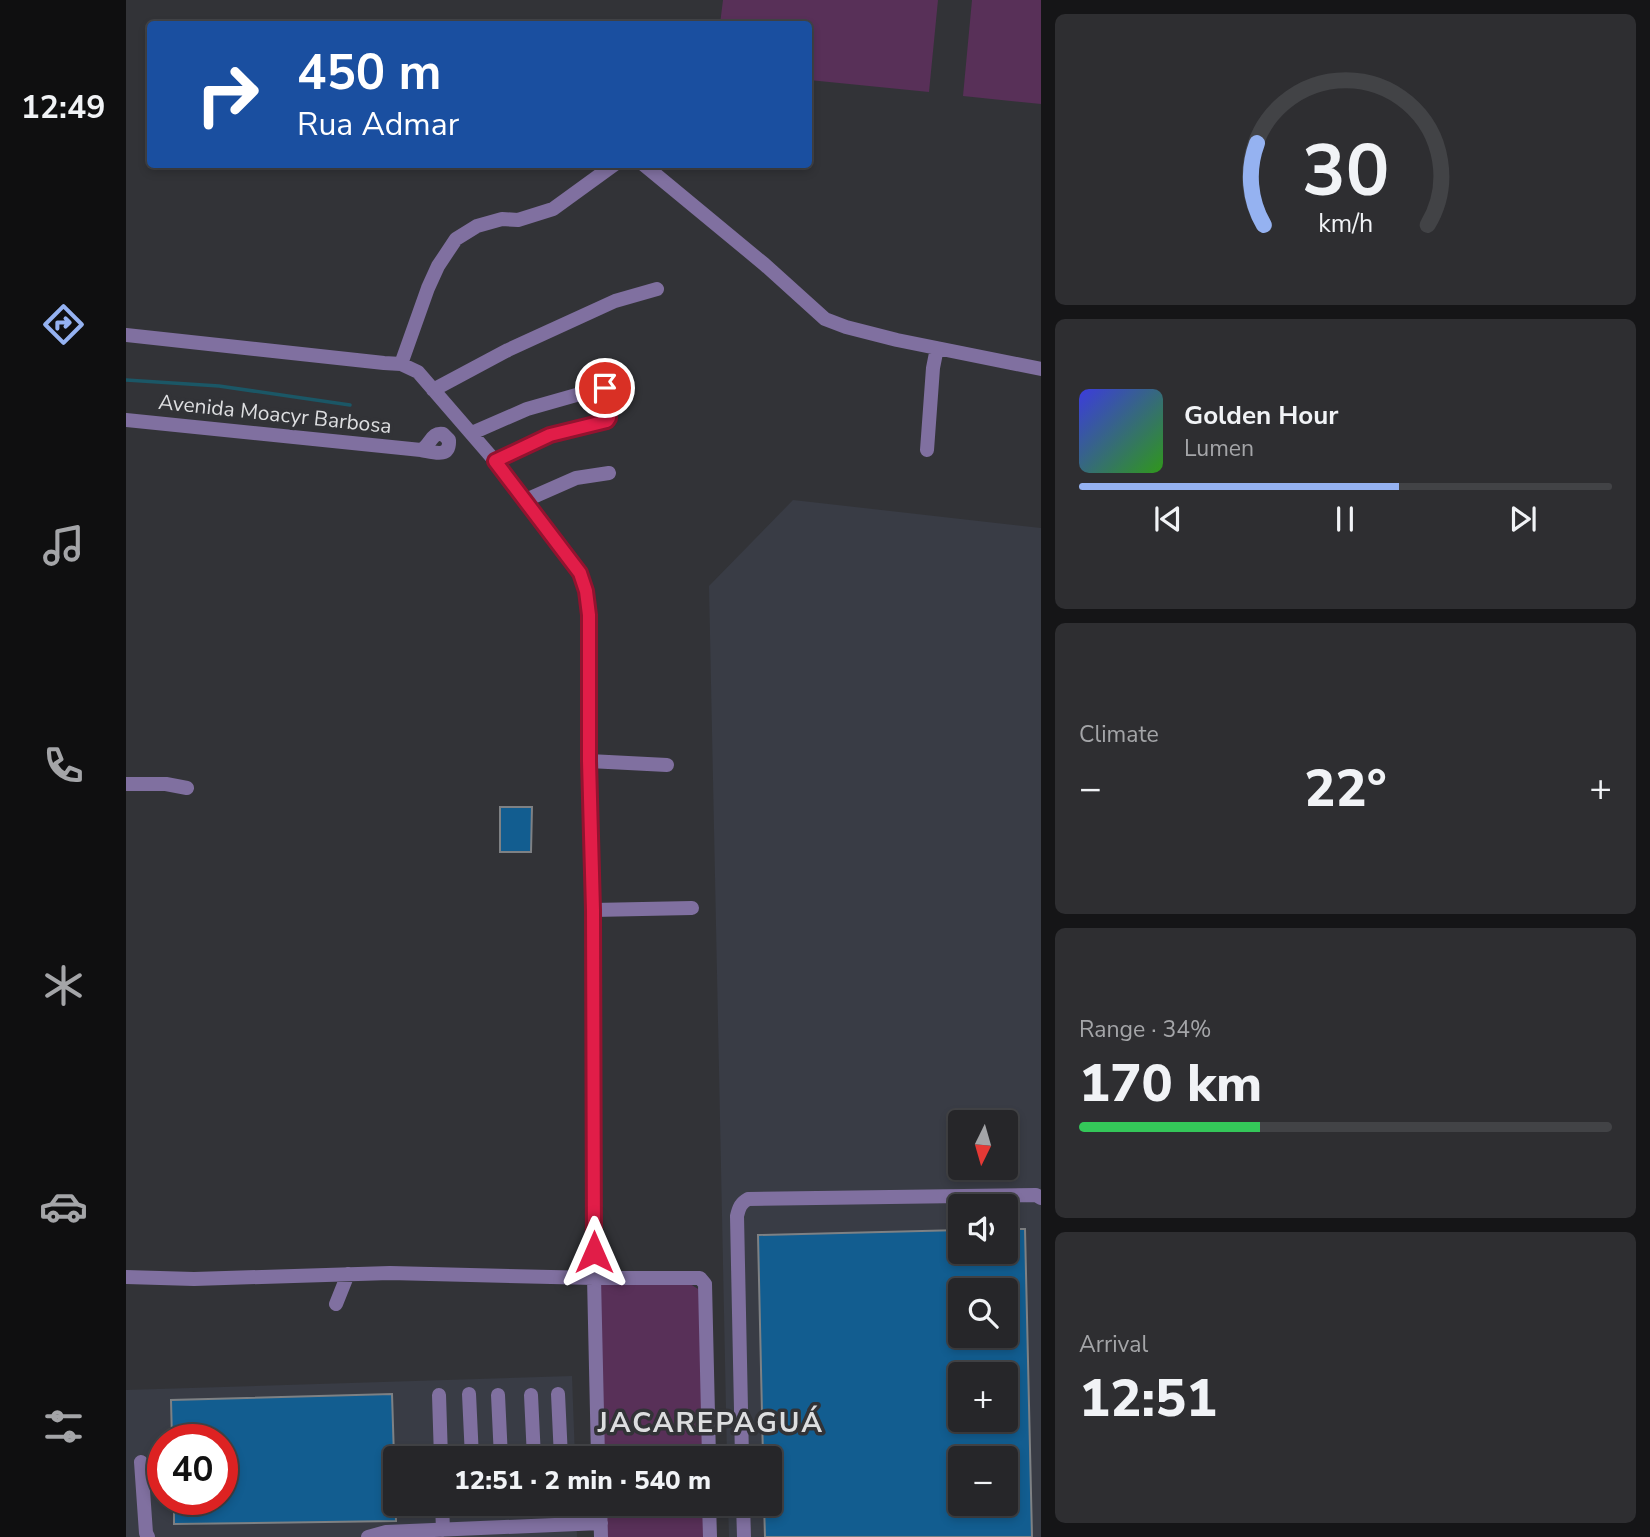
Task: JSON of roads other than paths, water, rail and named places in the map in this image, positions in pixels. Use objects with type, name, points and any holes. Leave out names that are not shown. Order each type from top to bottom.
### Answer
[{"type":"street","points":[[401,364],[428,288],[438,266],[456,239],[477,226],[502,219],[518,220],[553,209],[609,168]]},
{"type":"street","points":[[648,168],[764,264],[825,319],[885,337],[1041,369]]},
{"type":"street","points":[[433,390],[508,350],[615,301],[657,289]]},
{"type":"street","points":[[126,335],[401,364],[418,372],[495,461],[580,573],[589,615],[598,1446]]},
{"type":"street","points":[[927,450],[937,348]]},
{"type":"street","points":[[472,433],[527,409],[601,388],[607,389],[607,421],[550,435],[495,461]]},
{"type":"street","name":"Avenida Moacyr Barbosa","points":[[126,420],[421,450]]},
{"type":"street","points":[[526,500],[576,478],[609,473]]},
{"type":"street","points":[[589,761],[667,765]]},
{"type":"street","points":[[126,784],[166,784],[187,788]]},
{"type":"street","points":[[593,910],[692,908]]},
{"type":"street","points":[[742,1446],[737,1216],[743,1201],[1036,1195],[1041,1198]]},
{"type":"street","points":[[126,1277],[194,1279],[390,1273],[695,1278],[705,1284],[709,1446]]},
{"type":"street","points":[[336,1304],[348,1274]]},
{"type":"street","points":[[469,1394],[471,1446]]},
{"type":"street","points":[[558,1394],[560,1446]]},
{"type":"street","points":[[439,1395],[441,1446]]},
{"type":"street","points":[[498,1395],[500,1446]]},
{"type":"street","points":[[531,1395],[533,1446]]},
{"type":"street","points":[[141,1462],[148,1537]]},
{"type":"street","points":[[442,1516],[443,1530]]},
{"type":"street","points":[[709,1516],[710,1537]]},
{"type":"street","points":[[743,1516],[744,1537]]},
{"type":"street","points":[[368,1537],[386,1532],[443,1530],[601,1530]]},
{"type":"waterway","points":[[126,380],[219,386],[350,405]]},
{"type":"district","name":"JACAREPAGUÁ","points":[[711,1423]]}]
